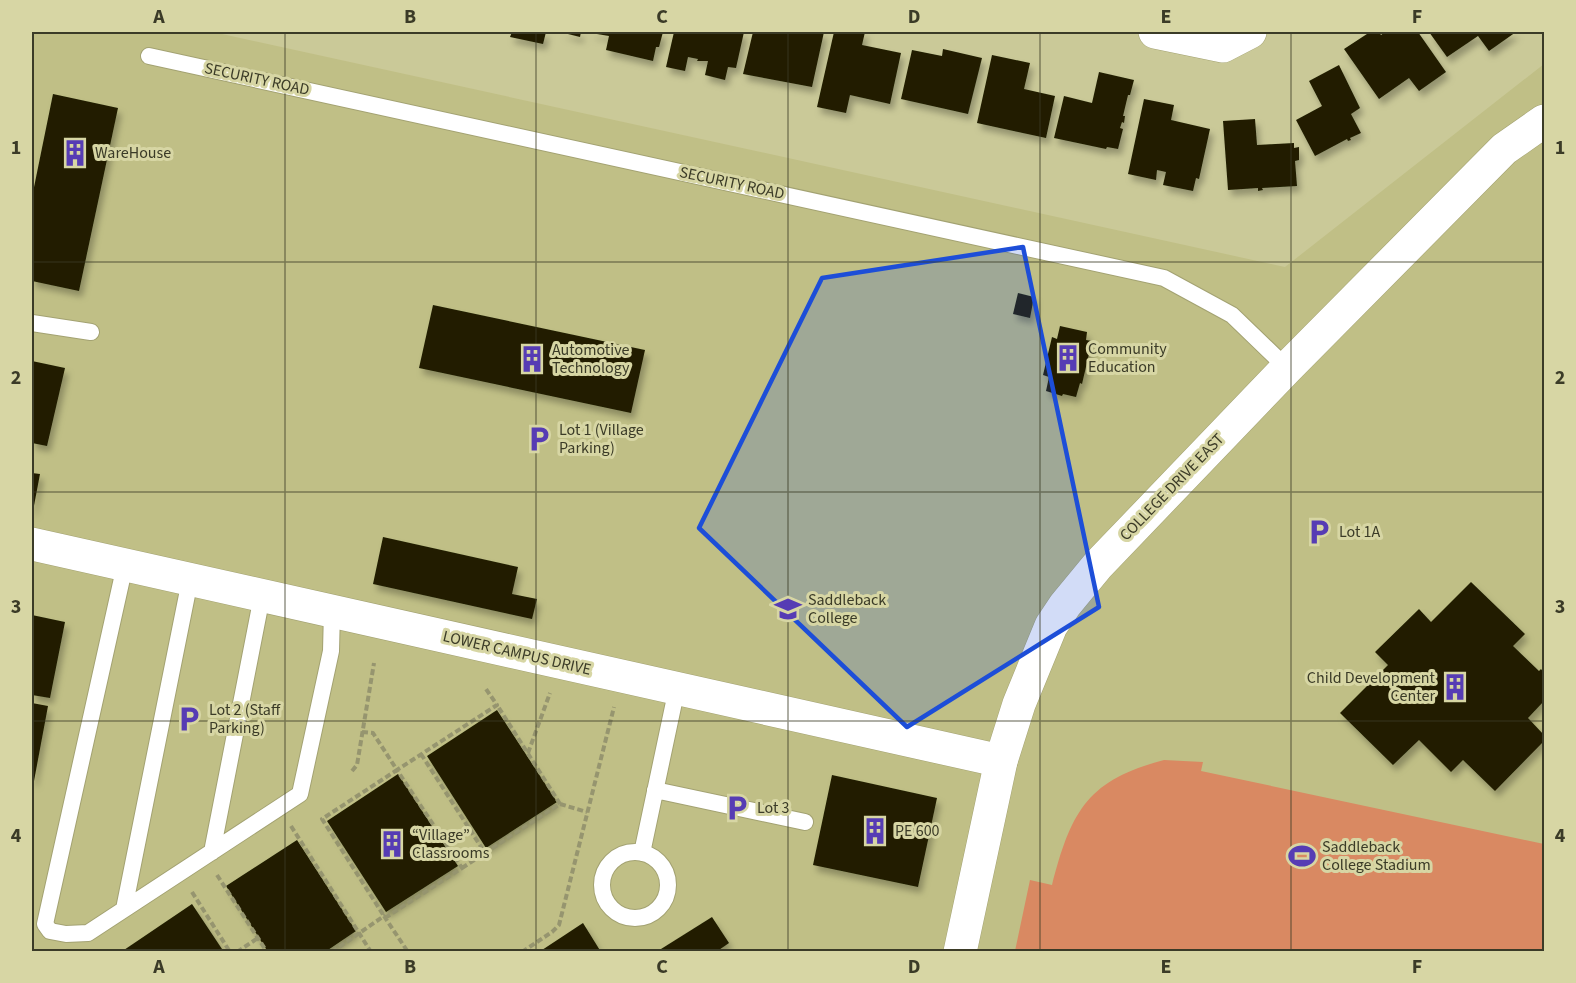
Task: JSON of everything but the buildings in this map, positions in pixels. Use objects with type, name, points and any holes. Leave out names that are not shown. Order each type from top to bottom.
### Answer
[{"type":"street","points":[[1155,32],[1223,46],[1250,32]]},
{"type":"street","name":"COLLEGE DRIVE EAST","points":[[960,951],[1001,761],[1036,660],[1051,626],[1065,605],[1098,564],[1504,148],[1545,121]]},
{"type":"street","name":"LOWER CAMPUS DRIVE","points":[[32,544],[1001,761]]},
{"type":"lane","name":"SECURITY ROAD","points":[[150,56],[1164,278],[1232,315],[1287,368]]},
{"type":"lane","points":[[32,323],[91,332]]},
{"type":"lane","points":[[125,565],[45,924],[50,931],[58,933],[88,933],[300,794],[331,651],[332,611]]},
{"type":"lane","points":[[124,909],[190,579]]},
{"type":"lane","points":[[212,852],[262,596]]},
{"type":"lane","points":[[642,853],[677,688]]},
{"type":"lane","points":[[655,790],[805,822]]},
{"type":"lane","points":[[629,853],[642,853],[661,864],[666,874],[667,896],[653,914],[632,919],[612,910],[605,901],[601,889],[608,866],[617,857],[629,853]]},
{"type":"path","points":[[352,771],[357,765],[374,663]]},
{"type":"path","points":[[486,689],[560,804],[587,812]]},
{"type":"path","points":[[528,753],[550,693]]},
{"type":"path","points":[[322,819],[497,705]]},
{"type":"path","points":[[522,951],[559,925],[614,707]]},
{"type":"path","points":[[362,732],[373,733],[462,868]]},
{"type":"path","points":[[421,754],[485,853]]},
{"type":"path","points":[[332,951],[560,804]]},
{"type":"path","points":[[318,813],[408,951]]},
{"type":"path","points":[[290,824],[371,951]]},
{"type":"path","points":[[215,872],[267,951]]},
{"type":"path","points":[[190,888],[230,951]]},
{"type":"path","points":[[237,951],[258,938]]},
{"type":"highlighted area","points":[[1023,247],[1099,607],[907,727],[699,528],[822,278]]},
{"type":"shaded area","name":"Saddleback College","points":[[32,32],[213,32],[1285,267],[1544,64],[1544,951],[32,951]]},
{"type":"shaded area","name":"Saddleback College Stadium","points":[[1164,760],[1203,762],[1201,771],[1544,844],[1544,951],[1015,951],[1030,880],[1052,885],[1067,837],[1086,803],[1100,789],[1117,778],[1138,768]]},
{"type":"place","name":"WareHouse","points":[[75,153]]},
{"type":"place","name":"Community Education","points":[[1068,358]]},
{"type":"place","name":"Automotive Technology","points":[[532,359]]},
{"type":"place","name":"Lot 1 (Village Parking)","points":[[539,439]]},
{"type":"place","name":"Lot 1A","points":[[1319,532]]},
{"type":"place","name":"Saddleback College","points":[[788,609]]},
{"type":"place","name":"Child Development Center","points":[[1455,687]]},
{"type":"place","name":"Lot 2 (Staff Parking)","points":[[189,719]]},
{"type":"place","name":"Lot 3","points":[[737,808]]},
{"type":"place","name":"PE 600","points":[[875,831]]},
{"type":"place","name":"“Village” Classrooms","points":[[392,844]]},
{"type":"place","name":"Saddleback College Stadium","points":[[1302,856]]}]
